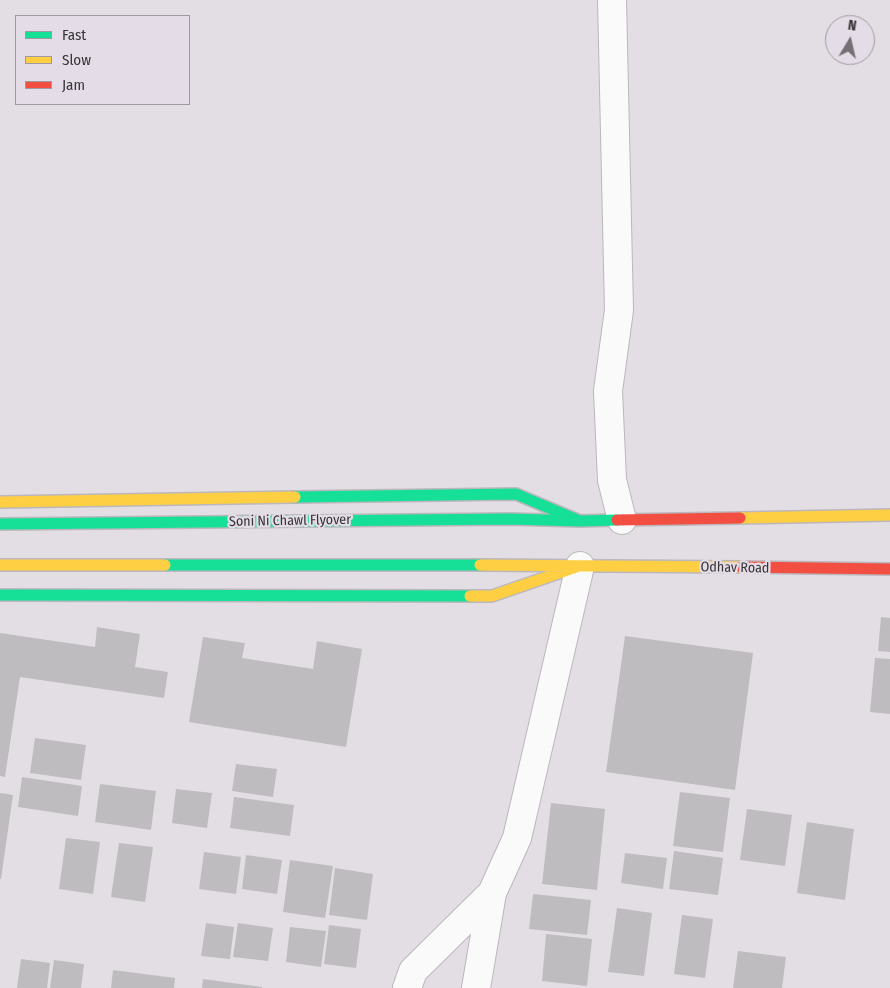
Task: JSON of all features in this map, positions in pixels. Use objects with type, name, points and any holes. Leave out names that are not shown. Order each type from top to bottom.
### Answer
[{"type":"main road","points":[[0,502],[516,494],[580,521],[890,514]]},
{"type":"main road","name":"Soni Ni Chawl Flyover","points":[[0,524],[510,519],[580,521]]},
{"type":"main road","points":[[0,565],[580,566]]},
{"type":"main road","points":[[0,595],[492,596],[580,566]]},
{"type":"main road","name":"Odhav Road","points":[[580,566],[890,570]]},
{"type":"street","points":[[612,0],[619,310],[608,391],[612,480],[622,520]]},
{"type":"street","points":[[476,988],[492,893],[518,838],[580,566]]},
{"type":"street","points":[[407,988],[413,971],[492,893]]},
{"type":"building","points":[[881,617],[890,618],[890,652],[878,651]]},
{"type":"building","points":[[97,627],[140,634],[135,667],[168,672],[164,698],[20,677],[5,777],[0,776],[0,633],[95,647]]},
{"type":"building","points":[[625,636],[753,653],[735,790],[606,772]]},
{"type":"building","points":[[203,637],[245,643],[242,658],[313,669],[317,641],[362,649],[346,747],[189,722]]},
{"type":"building","points":[[875,658],[890,659],[890,714],[870,712]]},
{"type":"building","points":[[35,738],[86,745],[81,780],[30,773]]},
{"type":"building","points":[[236,764],[277,769],[273,797],[232,791]]},
{"type":"building","points":[[22,777],[82,786],[78,816],[18,807]]},
{"type":"building","points":[[100,784],[156,791],[151,830],[95,822]]},
{"type":"building","points":[[176,789],[212,793],[207,828],[172,823]]},
{"type":"building","points":[[680,792],[730,798],[723,852],[673,846]]},
{"type":"building","points":[[0,793],[13,795],[1,879],[0,879]]},
{"type":"building","points":[[234,797],[294,805],[290,836],[230,828]]},
{"type":"building","points":[[551,803],[605,809],[597,890],[542,884]]},
{"type":"building","points":[[747,809],[792,815],[785,866],[740,860]]},
{"type":"building","points":[[807,822],[854,829],[845,900],[797,893]]},
{"type":"building","points":[[66,838],[100,842],[93,894],[59,889]]},
{"type":"building","points":[[119,843],[153,847],[145,902],[111,897]]},
{"type":"building","points":[[674,851],[723,858],[718,895],[669,889]]},
{"type":"building","points":[[204,852],[241,857],[236,894],[199,889]]},
{"type":"building","points":[[625,853],[667,858],[663,889],[621,883]]},
{"type":"building","points":[[246,855],[282,860],[277,894],[242,889]]},
{"type":"building","points":[[290,860],[333,866],[325,918],[283,912]]},
{"type":"building","points":[[335,868],[373,874],[367,920],[329,915]]},
{"type":"building","points":[[533,894],[591,900],[587,935],[529,929]]},
{"type":"building","points":[[617,908],[652,913],[644,976],[608,972]]},
{"type":"building","points":[[682,915],[713,919],[705,978],[674,974]]},
{"type":"building","points":[[206,923],[234,927],[230,959],[201,956]]},
{"type":"building","points":[[238,923],[273,928],[268,961],[233,957]]},
{"type":"building","points":[[329,925],[361,929],[356,968],[324,964]]},
{"type":"building","points":[[290,927],[326,931],[321,967],[286,962]]},
{"type":"building","points":[[546,934],[592,939],[587,986],[542,981]]},
{"type":"building","points":[[738,951],[786,957],[782,988],[733,988]]},
{"type":"building","points":[[21,959],[50,963],[47,988],[17,988]]},
{"type":"building","points":[[54,960],[84,964],[81,988],[50,988]]},
{"type":"building","points":[[113,970],[175,978],[174,988],[111,988]]},
{"type":"building","points":[[203,979],[262,987],[262,988],[202,988]]},
{"type":"traffic: fast","points":[[295,497],[516,494],[580,521]]},
{"type":"traffic: fast","points":[[0,524],[510,519],[617,520]]},
{"type":"traffic: fast","points":[[165,565],[480,565]]},
{"type":"traffic: fast","points":[[0,595],[470,596]]},
{"type":"traffic: slow","points":[[0,502],[295,497]]},
{"type":"traffic: slow","points":[[740,518],[890,515]]},
{"type":"traffic: slow","points":[[0,565],[165,565]]},
{"type":"traffic: slow","points":[[480,565],[741,567]]},
{"type":"traffic: slow","points":[[470,596],[492,596],[576,567]]},
{"type":"traffic: jam","points":[[617,520],[740,518]]},
{"type":"traffic: jam","points":[[741,567],[890,569]]}]
